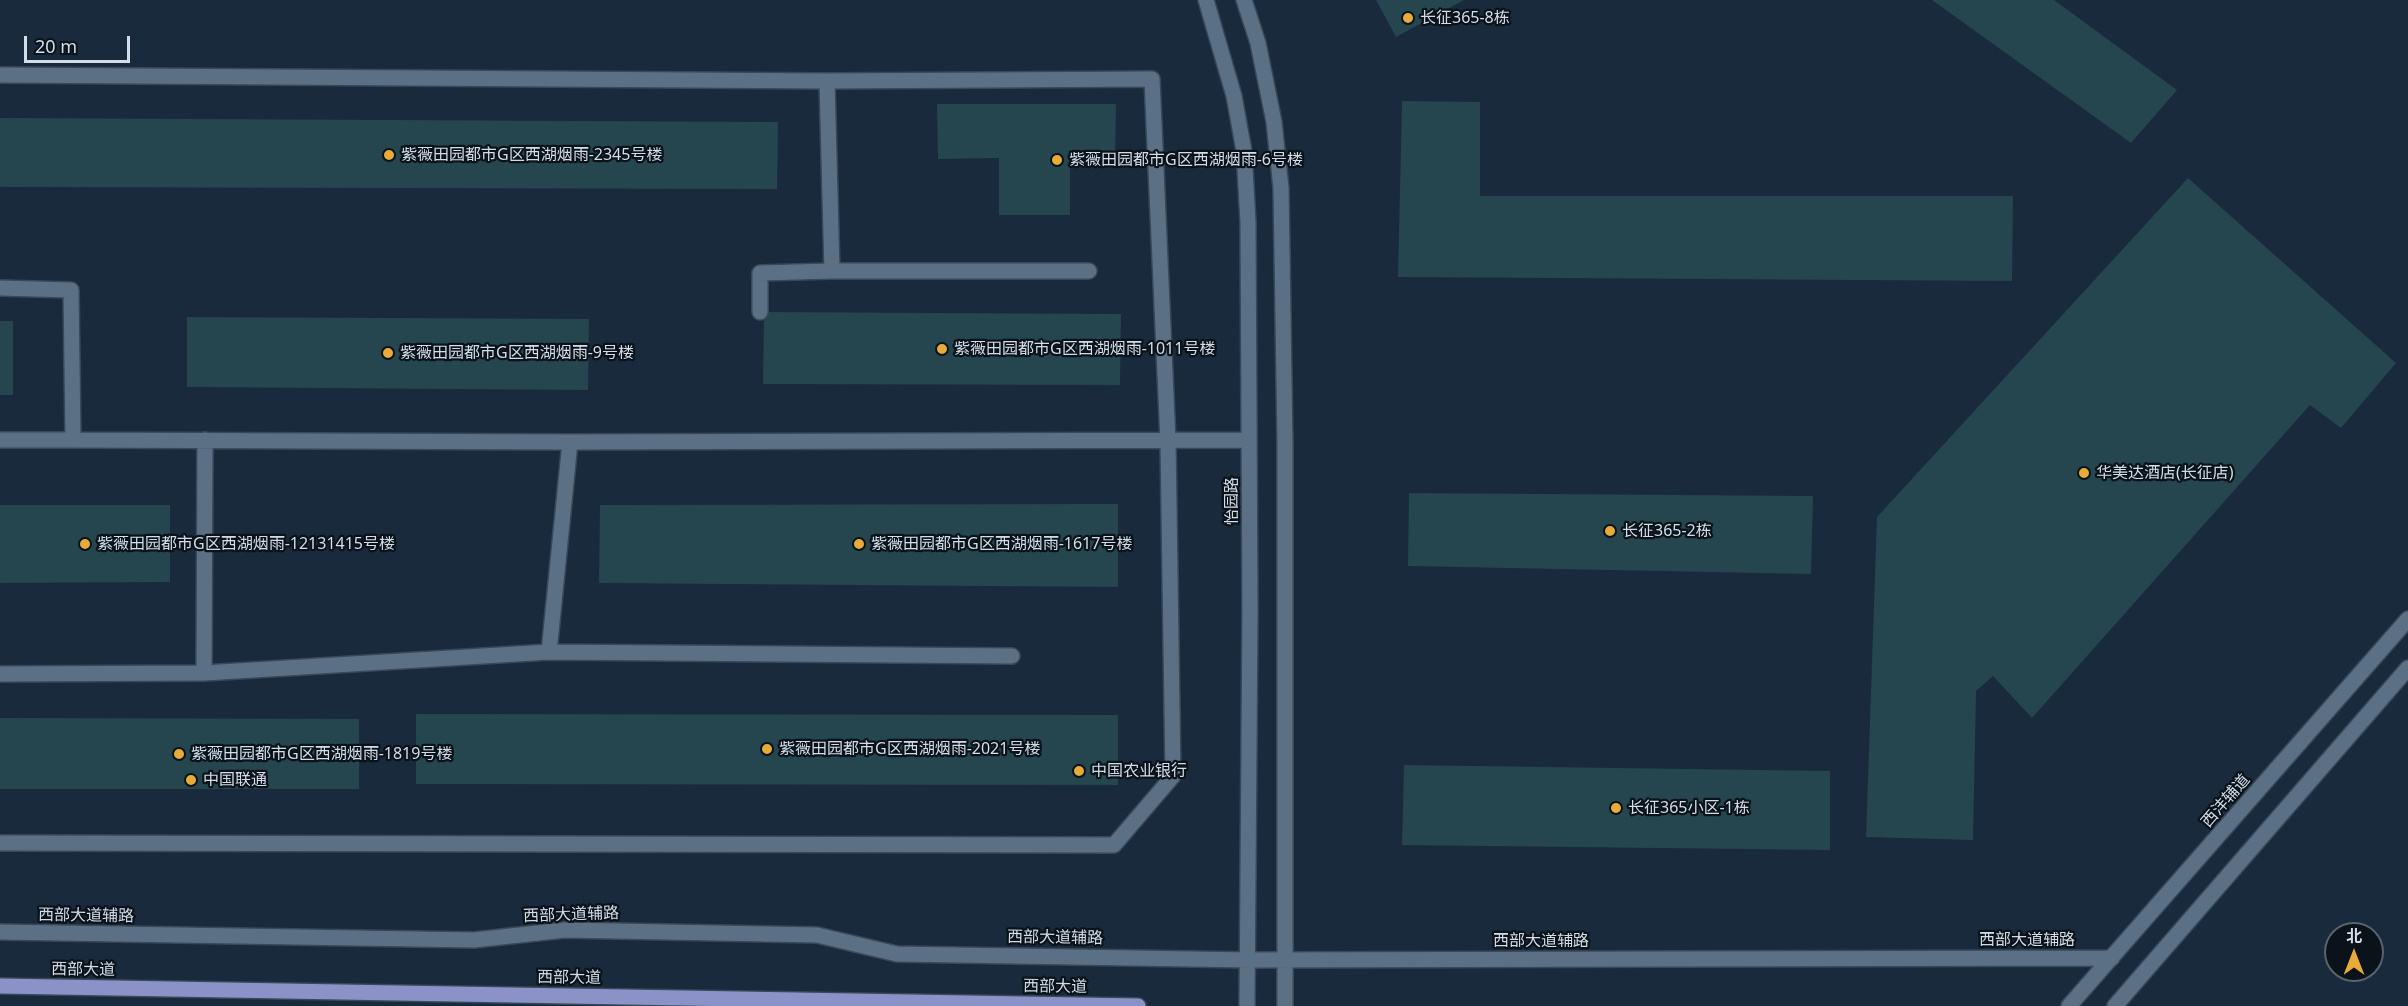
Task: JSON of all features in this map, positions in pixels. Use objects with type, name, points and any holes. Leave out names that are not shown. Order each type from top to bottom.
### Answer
[{"type":"main road","name":"西部大道","points":[[0,986],[1138,1006]]},
{"type":"street","name":"怡园路","points":[[1206,0],[1234,96],[1244,151],[1248,222],[1249,960],[1247,1006]]},
{"type":"street","points":[[1244,0],[1260,54],[1274,122],[1281,188],[1285,445],[1285,1006]]},
{"type":"street","points":[[0,75],[827,81],[1152,79],[1168,441],[1173,776],[1114,845],[0,843]]},
{"type":"street","points":[[827,81],[832,271]]},
{"type":"street","points":[[760,312],[760,273],[1089,271]]},
{"type":"street","points":[[0,288],[71,290],[73,440]]},
{"type":"street","points":[[0,440],[570,442],[1249,440]]},
{"type":"street","points":[[204,673],[205,440]]},
{"type":"street","points":[[549,652],[570,442]]},
{"type":"street","name":"西沣辅道","points":[[2069,1006],[2408,619]]},
{"type":"street","points":[[0,674],[204,673],[549,652],[1012,656]]},
{"type":"street","points":[[2115,1006],[2408,668]]},
{"type":"street","name":"西部大道辅路","points":[[0,932],[474,939],[565,930],[806,934],[897,954],[1249,960],[2112,958]]},
{"type":"building","name":"长征365-8栋","points":[[1376,0],[1464,0],[1396,37]]},
{"type":"building","points":[[1932,0],[2054,0],[2177,90],[2131,143]]},
{"type":"building","points":[[1402,101],[1480,102],[1480,196],[2013,196],[2012,281],[1398,277]]},
{"type":"building","name":"紫薇田园都市G区西湖烟雨-6号楼","points":[[937,104],[1116,104],[1115,161],[1070,163],[1070,215],[999,215],[999,158],[938,159]]},
{"type":"building","name":"紫薇田园都市G区西湖烟雨-2345号楼","points":[[0,118],[778,122],[777,189],[0,187]]},
{"type":"building","name":"华美达酒店(长征店)","points":[[2188,178],[2396,363],[2341,428],[2310,405],[2032,718],[1993,676],[1976,691],[1973,840],[1866,837],[1877,517]]},
{"type":"building","name":"紫薇田园都市G区西湖烟雨-1011号楼","points":[[764,312],[1121,314],[1120,385],[763,384]]},
{"type":"building","name":"紫薇田园都市G区西湖烟雨-9号楼","points":[[187,317],[589,319],[588,390],[187,387]]},
{"type":"building","points":[[0,321],[13,321],[13,395],[0,395]]},
{"type":"building","name":"长征365-2栋","points":[[1409,493],[1813,496],[1811,574],[1408,566]]},
{"type":"building","name":"紫薇田园都市G区西湖烟雨-1617号楼","points":[[1118,504],[1118,587],[599,583],[600,505]]},
{"type":"building","name":"紫薇田园都市G区西湖烟雨-12131415号楼","points":[[0,505],[170,505],[170,582],[0,583]]},
{"type":"building","name":"紫薇田园都市G区西湖烟雨-2021号楼","points":[[416,714],[1118,715],[1118,785],[416,784]]},
{"type":"building","name":"紫薇田园都市G区西湖烟雨-1819号楼","points":[[0,718],[359,719],[359,789],[0,789]]},
{"type":"building","name":"长征365小区-1栋","points":[[1404,765],[1830,771],[1830,850],[1402,845]]},
{"type":"place","name":"长征365-8栋","points":[[1408,18]]},
{"type":"place","name":"紫薇田园都市G区西湖烟雨-2345号楼","points":[[389,155]]},
{"type":"place","name":"紫薇田园都市G区西湖烟雨-6号楼","points":[[1057,160]]},
{"type":"place","name":"紫薇田园都市G区西湖烟雨-1011号楼","points":[[942,349]]},
{"type":"place","name":"紫薇田园都市G区西湖烟雨-9号楼","points":[[388,353]]},
{"type":"place","name":"华美达酒店(长征店)","points":[[2084,473]]},
{"type":"place","name":"长征365-2栋","points":[[1610,531]]},
{"type":"place","name":"紫薇田园都市G区西湖烟雨-12131415号楼","points":[[85,544]]},
{"type":"place","name":"紫薇田园都市G区西湖烟雨-1617号楼","points":[[859,544]]},
{"type":"place","name":"紫薇田园都市G区西湖烟雨-2021号楼","points":[[767,749]]},
{"type":"place","name":"紫薇田园都市G区西湖烟雨-1819号楼","points":[[179,754]]},
{"type":"place","name":"中国农业银行","points":[[1079,771]]},
{"type":"place","name":"中国联通","points":[[191,780]]},
{"type":"place","name":"长征365小区-1栋","points":[[1616,808]]}]
